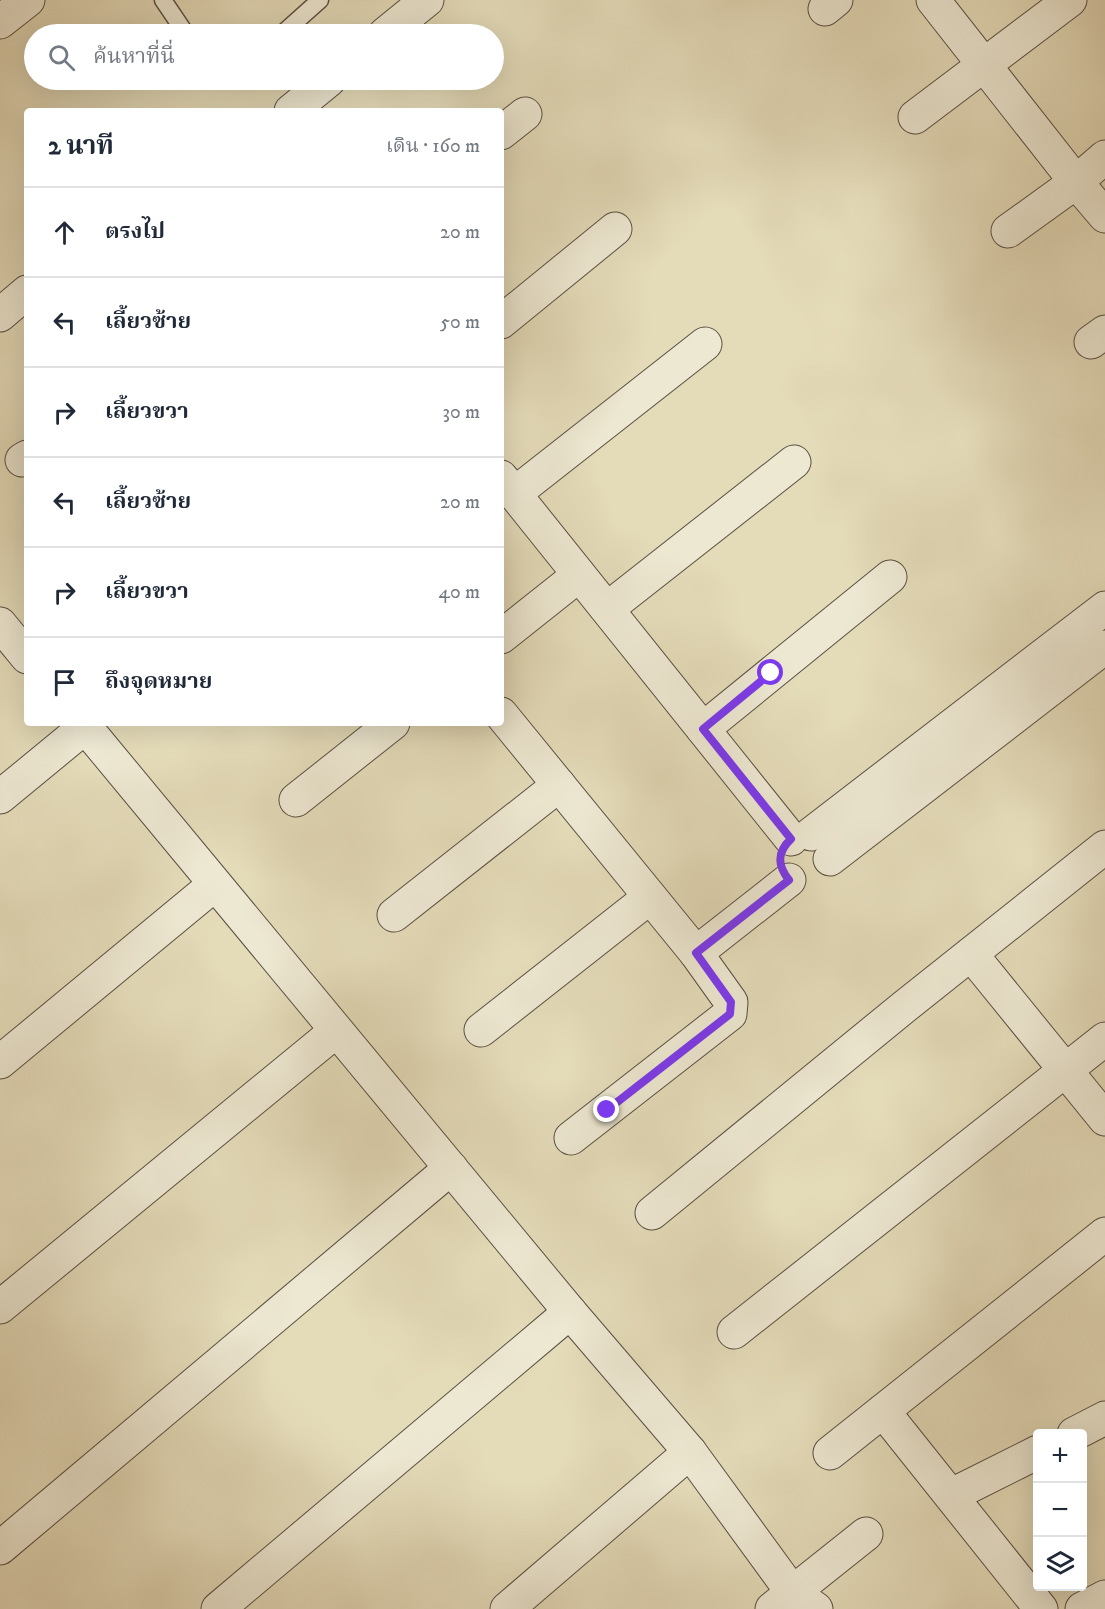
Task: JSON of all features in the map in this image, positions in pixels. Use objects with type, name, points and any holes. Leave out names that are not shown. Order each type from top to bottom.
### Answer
[{"type":"street","points":[[0,22],[28,0]]},
{"type":"street","points":[[398,24],[428,0]]},
{"type":"street","points":[[933,0],[1105,216]]},
{"type":"street","points":[[915,117],[1070,0]]},
{"type":"street","points":[[295,108],[317,90]]},
{"type":"street","points":[[1008,231],[1076,182],[1105,157]]},
{"type":"street","points":[[504,320],[615,229]]},
{"type":"street","points":[[0,315],[24,295]]},
{"type":"street","points":[[705,344],[508,486],[703,729],[811,844],[830,867],[820,880],[804,885],[789,880],[780,866],[785,844],[811,844],[1082,652],[1105,608]]},
{"type":"street","points":[[607,609],[794,462]]},
{"type":"street","points":[[504,635],[579,574]]},
{"type":"street","points":[[703,729],[890,577]]},
{"type":"street","points":[[0,624],[24,653]]},
{"type":"street","points":[[504,718],[696,953],[731,1002],[730,1014],[572,1138]]},
{"type":"street","points":[[0,797],[82,726]]},
{"type":"street","points":[[84,726],[570,1312],[690,1452],[793,1604],[866,1534]]},
{"type":"street","points":[[296,800],[389,726]]},
{"type":"street","points":[[394,915],[559,785]]},
{"type":"street","points":[[652,1213],[1105,847]]},
{"type":"street","points":[[696,953],[789,880]]},
{"type":"street","points":[[0,1062],[214,885]]},
{"type":"street","points":[[481,1030],[650,897]]},
{"type":"street","points":[[971,954],[1105,1119]]},
{"type":"street","points":[[0,1307],[336,1031]]},
{"type":"street","points":[[734,1332],[1105,1039]]},
{"type":"street","points":[[0,1548],[451,1168]]},
{"type":"street","points":[[830,1453],[1105,1234]]},
{"type":"street","points":[[218,1609],[570,1312]]},
{"type":"street","points":[[883,1411],[1041,1609]]},
{"type":"street","points":[[1084,1429],[1105,1418]]},
{"type":"street","points":[[507,1609],[690,1452]]},
{"type":"street","points":[[952,1495],[1033,1454]]},
{"type":"street","points":[[1082,1609],[1105,1598]]},
{"type":"lane","points":[[163,0],[179,24]]},
{"type":"lane","points":[[293,24],[320,0]]},
{"type":"route","points":[[607,1110],[730,1014],[731,1002],[696,953],[789,880],[780,866],[780,859],[785,844],[791,839],[703,729],[771,673]]}]
